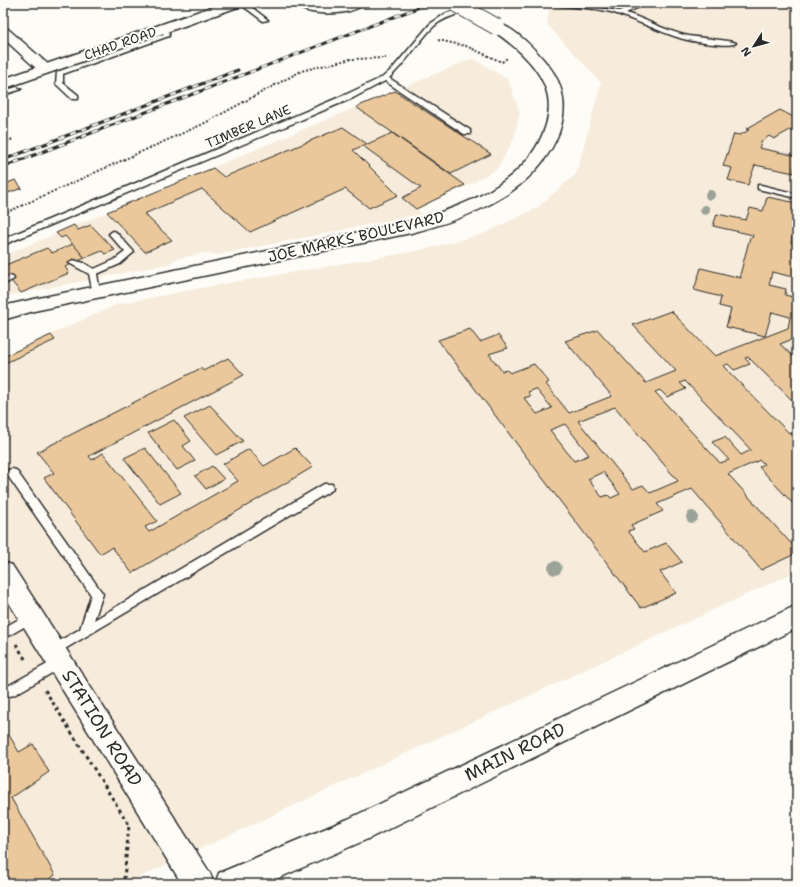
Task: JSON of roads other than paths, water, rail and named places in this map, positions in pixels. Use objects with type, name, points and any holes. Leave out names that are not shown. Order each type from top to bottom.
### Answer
[{"type":"main road","name":"CHAD ROAD","points":[[10,86],[45,69],[236,3]]},
{"type":"main road","points":[[300,3],[322,10],[332,10],[357,3]]},
{"type":"main road","name":"JOE MARKS BOULEVARD","points":[[3,313],[96,292],[383,234],[455,213],[498,192],[516,180],[539,155],[555,124],[556,108],[553,83],[545,71],[522,45],[497,27],[454,3]]},
{"type":"main road","name":"STATION ROAD","points":[[3,572],[199,884]]},
{"type":"main road","name":"MAIN ROAD","points":[[230,884],[358,829],[797,616]]},
{"type":"street","points":[[3,31],[45,69]]},
{"type":"lane","points":[[242,3],[265,20]]},
{"type":"lane","name":"TIMBER LANE","points":[[3,242],[350,96],[385,78],[432,25],[447,15],[481,3]]},
{"type":"lane","points":[[554,3],[619,12],[682,36],[706,41],[733,43]]},
{"type":"lane","points":[[619,12],[645,3]]},
{"type":"lane","points":[[75,97],[60,84],[59,73],[167,35],[167,33],[162,29]]},
{"type":"lane","points":[[385,78],[467,132]]},
{"type":"lane","points":[[3,93],[10,86]]},
{"type":"lane","points":[[761,187],[797,196]]},
{"type":"lane","points":[[92,273],[117,262],[130,252],[113,234]]},
{"type":"lane","points":[[73,263],[81,265],[92,273],[96,292]]},
{"type":"lane","points":[[12,472],[98,594],[86,632]]},
{"type":"lane","points":[[10,691],[36,676],[86,632],[328,488]]},
{"type":"lane","points":[[6,633],[32,617]]},
{"type":"railway","points":[[3,167],[430,3]]},
{"type":"railway","points":[[3,160],[238,70]]}]
